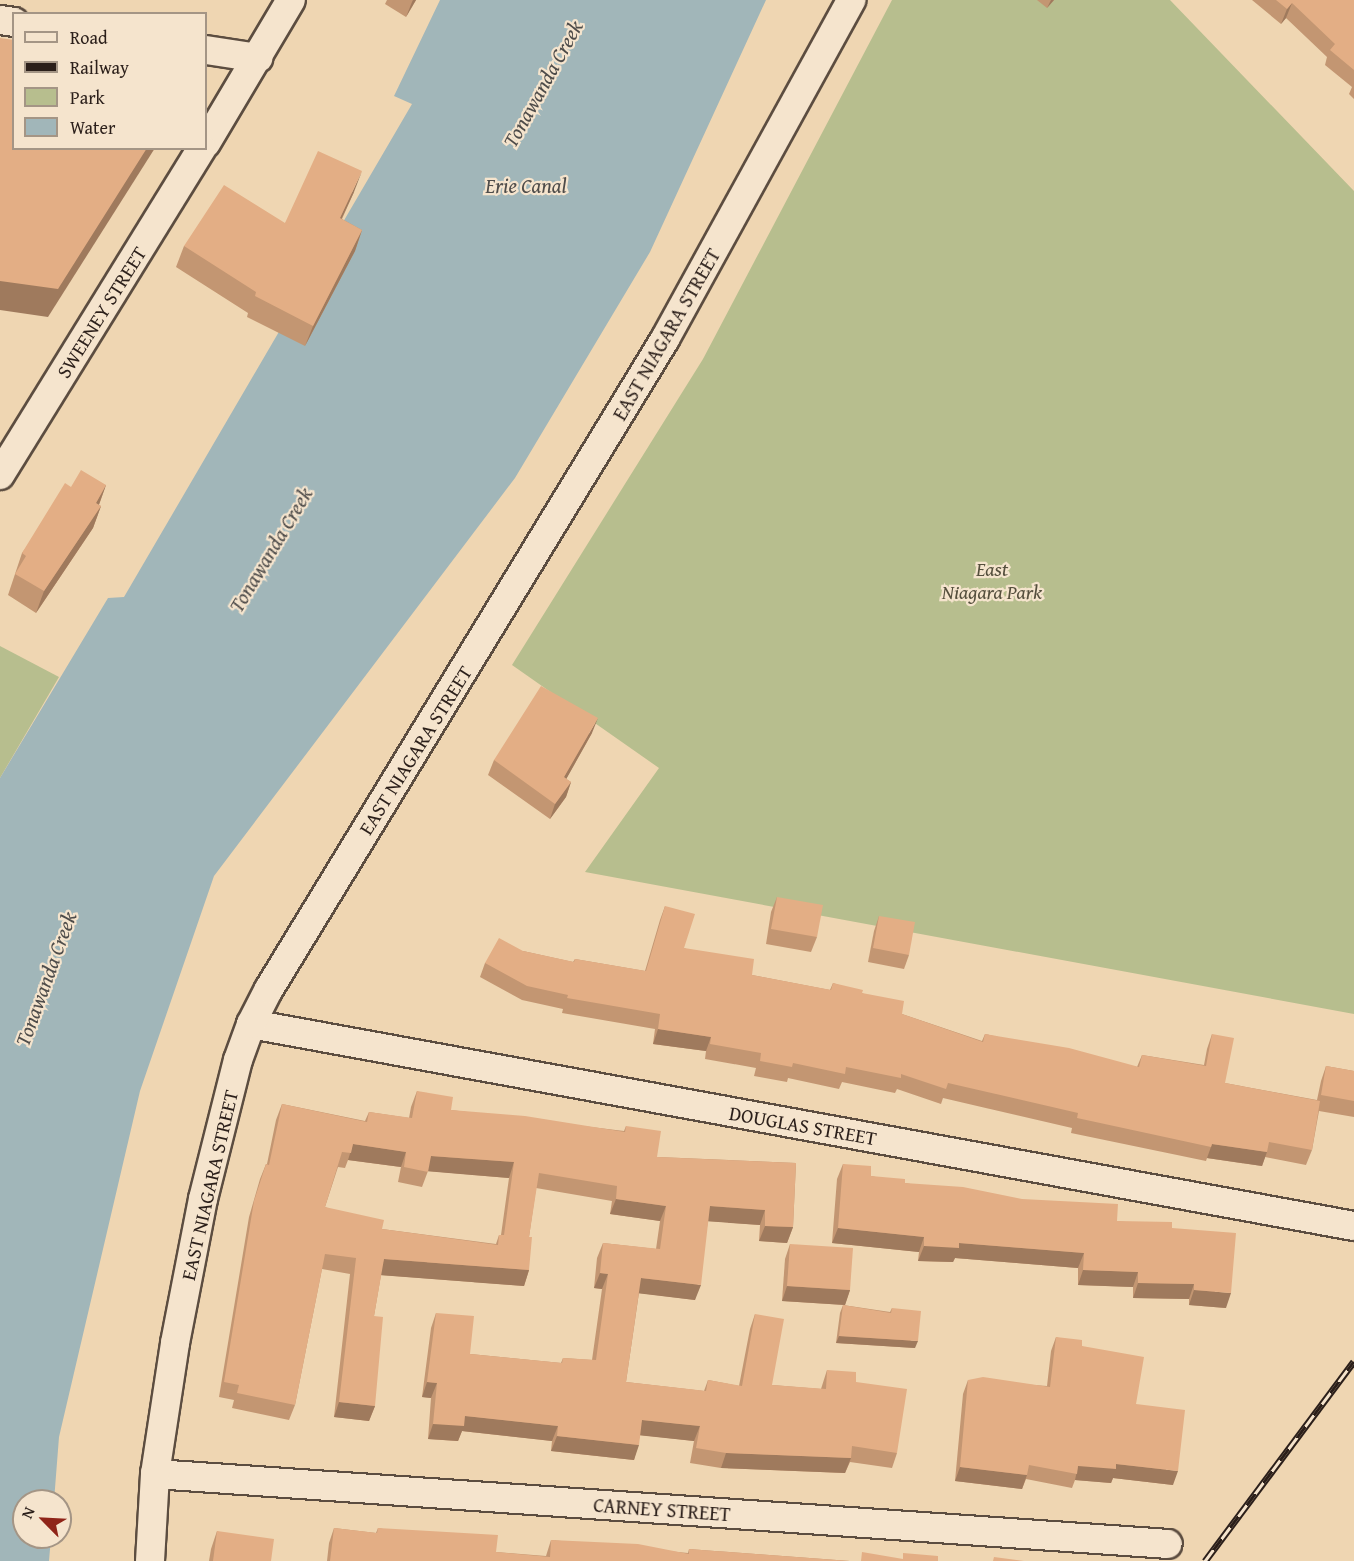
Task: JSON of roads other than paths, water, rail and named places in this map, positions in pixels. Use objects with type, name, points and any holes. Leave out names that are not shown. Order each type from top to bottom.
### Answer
[{"type":"street","points":[[207,141],[291,0]]},
{"type":"street","name":"EAST NIAGARA STREET","points":[[150,1561],[155,1474],[203,1199],[238,1059],[251,1024],[269,988],[665,339],[851,0]]},
{"type":"street","points":[[207,50],[258,58]]},
{"type":"street","name":"SWEENEY STREET","points":[[0,475],[201,150]]},
{"type":"street","name":"DOUGLAS STREET","points":[[251,1024],[1354,1226]]},
{"type":"street","name":"CARNEY STREET","points":[[155,1474],[1168,1544]]},
{"type":"water","name":"Erie Canal","points":[[440,0],[766,0],[650,252],[515,478],[214,876],[140,1091],[59,1437],[55,1489],[12,1489],[12,1549],[50,1549],[49,1561],[0,1561],[0,778],[108,598],[124,597],[412,104],[394,96]]},
{"type":"railway","points":[[1205,1561],[1354,1361]]},
{"type":"water label","name":"Tonawanda Creek","points":[[543,84]]},
{"type":"water label","name":"Tonawanda Creek","points":[[271,550]]},
{"type":"water label","name":"Tonawanda Creek","points":[[46,979]]},
{"type":"park label","name":"East Niagara Park","points":[[992,580]]}]
